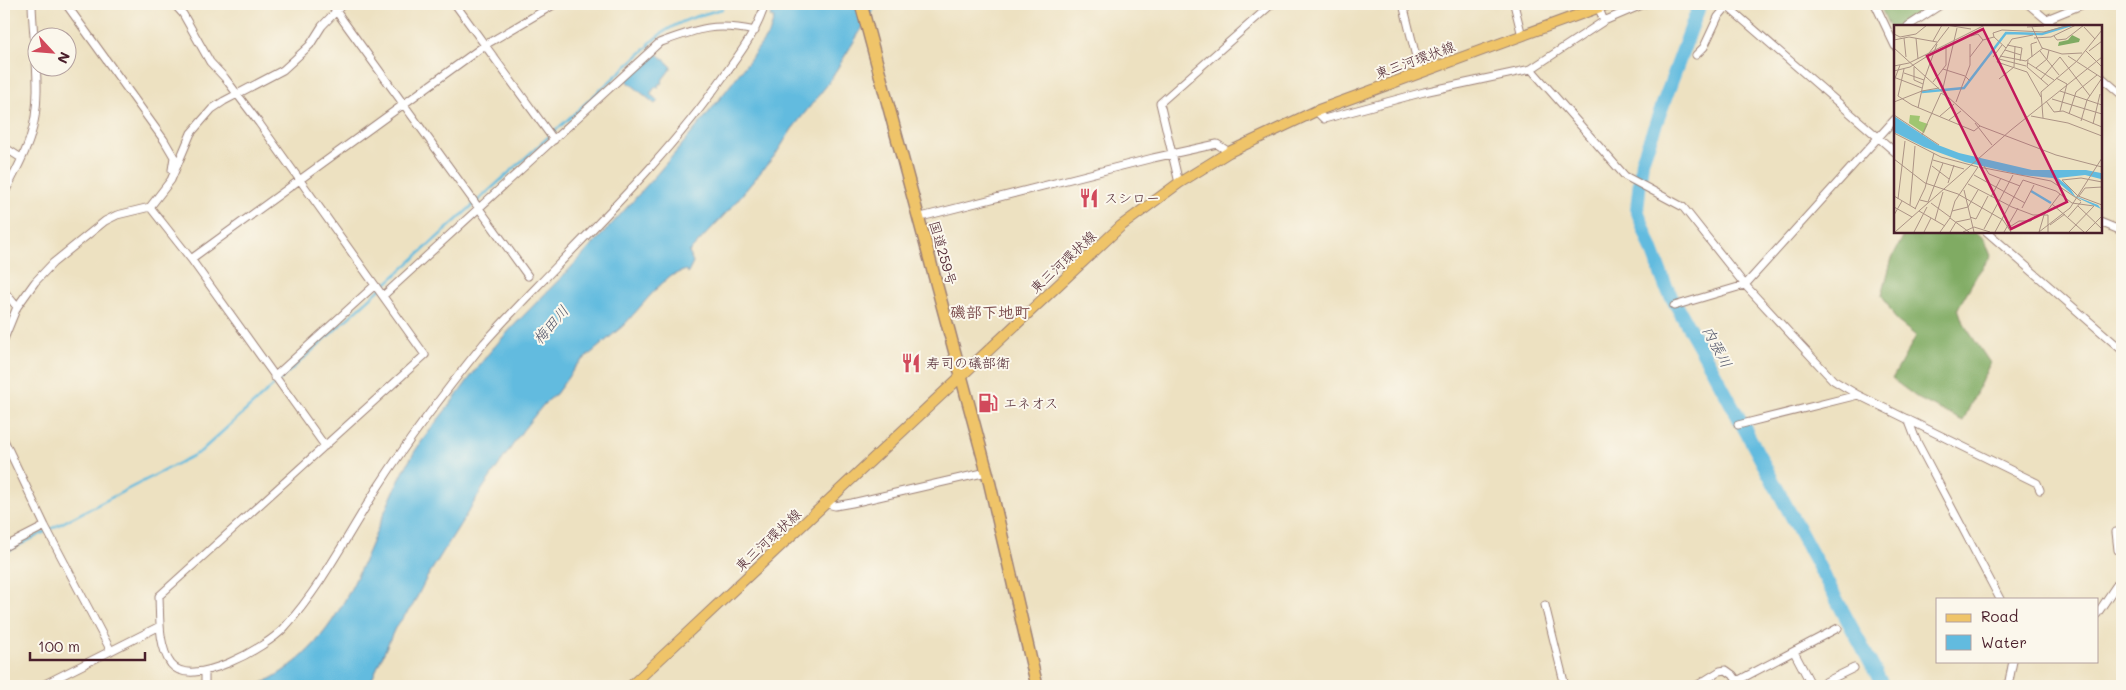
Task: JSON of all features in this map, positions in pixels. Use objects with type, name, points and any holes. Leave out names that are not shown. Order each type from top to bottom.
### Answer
[{"type":"highway","name":"国道259号","points":[[861,4],[917,218],[987,472],[1037,686]]},
{"type":"main road","name":"東三河環状線","points":[[631,686],[1121,226],[1179,183],[1229,152],[1316,111],[1522,36],[1601,5]]},
{"type":"street","points":[[4,194],[30,138],[35,114],[36,84],[32,4]]},
{"type":"street","points":[[66,4],[164,140],[174,157],[171,180]]},
{"type":"street","points":[[174,4],[183,14],[210,62],[237,94],[425,355],[159,596],[160,626],[170,663],[180,671],[205,674],[254,652],[284,629],[309,596],[378,487],[452,384],[505,320],[612,209],[688,123],[755,31],[765,4]]},
{"type":"street","points":[[4,339],[17,308],[35,282],[53,263],[105,221],[117,215],[150,207],[171,180],[191,133],[212,110],[237,94],[283,70],[310,45],[333,7],[343,4]]},
{"type":"street","points":[[455,4],[552,136]]},
{"type":"street","points":[[191,259],[485,45],[555,4]]},
{"type":"street","points":[[1179,183],[1160,103],[1272,4]]},
{"type":"street","points":[[1403,4],[1420,73]]},
{"type":"street","points":[[1514,4],[1522,36]]},
{"type":"street","points":[[1316,111],[1324,119],[1424,92],[1531,69],[1604,21],[1644,4]]},
{"type":"street","points":[[1875,4],[1892,36]]},
{"type":"street","points":[[1910,25],[1942,4]]},
{"type":"street","points":[[2028,4],[2053,25]]},
{"type":"street","points":[[2047,19],[2084,4]]},
{"type":"street","points":[[1601,5],[1604,21]]},
{"type":"street","points":[[1696,55],[1704,47],[1718,17],[1728,5],[1894,151]]},
{"type":"street","points":[[333,7],[528,276]]},
{"type":"street","points":[[382,295],[475,205],[660,43],[705,27],[730,26],[755,31]]},
{"type":"street","points":[[1531,69],[1630,179],[1683,208],[1745,285],[1833,380],[1858,395],[2037,483],[2040,490]]},
{"type":"street","points":[[2101,77],[2122,96]]},
{"type":"street","points":[[1674,306],[1700,300],[1745,285],[1894,120]]},
{"type":"street","points":[[917,218],[1217,144],[1229,152]]},
{"type":"street","points":[[4,147],[21,158]]},
{"type":"street","points":[[150,207],[191,259],[325,446]]},
{"type":"street","points":[[2101,222],[2122,231]]},
{"type":"street","points":[[1987,232],[2122,350]]},
{"type":"street","points":[[276,379],[376,286]]},
{"type":"street","points":[[4,290],[17,308]]},
{"type":"street","points":[[1738,425],[1858,395]]},
{"type":"street","points":[[1908,420],[1916,440],[1999,598]]},
{"type":"street","points":[[4,440],[47,529],[111,650]]},
{"type":"street","points":[[827,504],[835,506],[852,503],[987,472]]},
{"type":"street","points":[[4,547],[47,529]]},
{"type":"street","points":[[2116,532],[2118,550],[2122,554]]},
{"type":"street","points":[[2098,613],[2122,578]]},
{"type":"street","points":[[1545,605],[1565,686]]},
{"type":"street","points":[[41,686],[160,626]]},
{"type":"street","points":[[1696,686],[1720,671],[1726,670],[1739,684],[1838,628]]},
{"type":"street","points":[[1794,652],[1812,686]]},
{"type":"street","points":[[2008,686],[2013,662]]},
{"type":"street","points":[[1817,686],[1854,668]]},
{"type":"street","points":[[205,674],[205,686]]},
{"type":"green space","points":[[1879,4],[1936,4],[1904,25],[1894,25],[1894,32],[1892,33]]},
{"type":"green space","points":[[1905,232],[1975,232],[1984,238],[1991,256],[1977,275],[1958,308],[1963,323],[1990,363],[1963,421],[1919,399],[1892,379],[1916,336],[1897,321],[1882,295],[1892,258]]},
{"type":"water","name":"梅田川","points":[[787,4],[877,4],[827,85],[792,129],[776,154],[729,210],[689,252],[693,263],[688,273],[686,270],[670,276],[656,289],[624,325],[576,366],[556,394],[544,404],[523,430],[483,488],[426,579],[413,605],[395,628],[369,686],[256,686],[289,667],[315,643],[336,614],[353,584],[398,483],[415,451],[484,359],[657,174],[726,91],[770,32],[774,18],[770,17],[771,14],[784,12]]},
{"type":"water","points":[[658,54],[672,67],[661,84],[659,83],[658,88],[656,86],[650,94],[658,101],[655,104],[626,80],[651,57]]},
{"type":"waterway","name":"内張川","points":[[1700,4],[1642,161],[1637,210],[1666,287],[1713,370],[1883,686]]},
{"type":"waterway","points":[[649,44],[674,26],[692,18],[722,9]]},
{"type":"waterway","points":[[4,553],[200,452],[650,45]]},
{"type":"place","name":"スシロー","points":[[1089,198]]},
{"type":"place","name":"寿司の礒部衛","points":[[911,363]]},
{"type":"place","name":"エネオス","points":[[988,403]]},
{"type":"district","name":"磯部下地町","points":[[990,312]]}]
